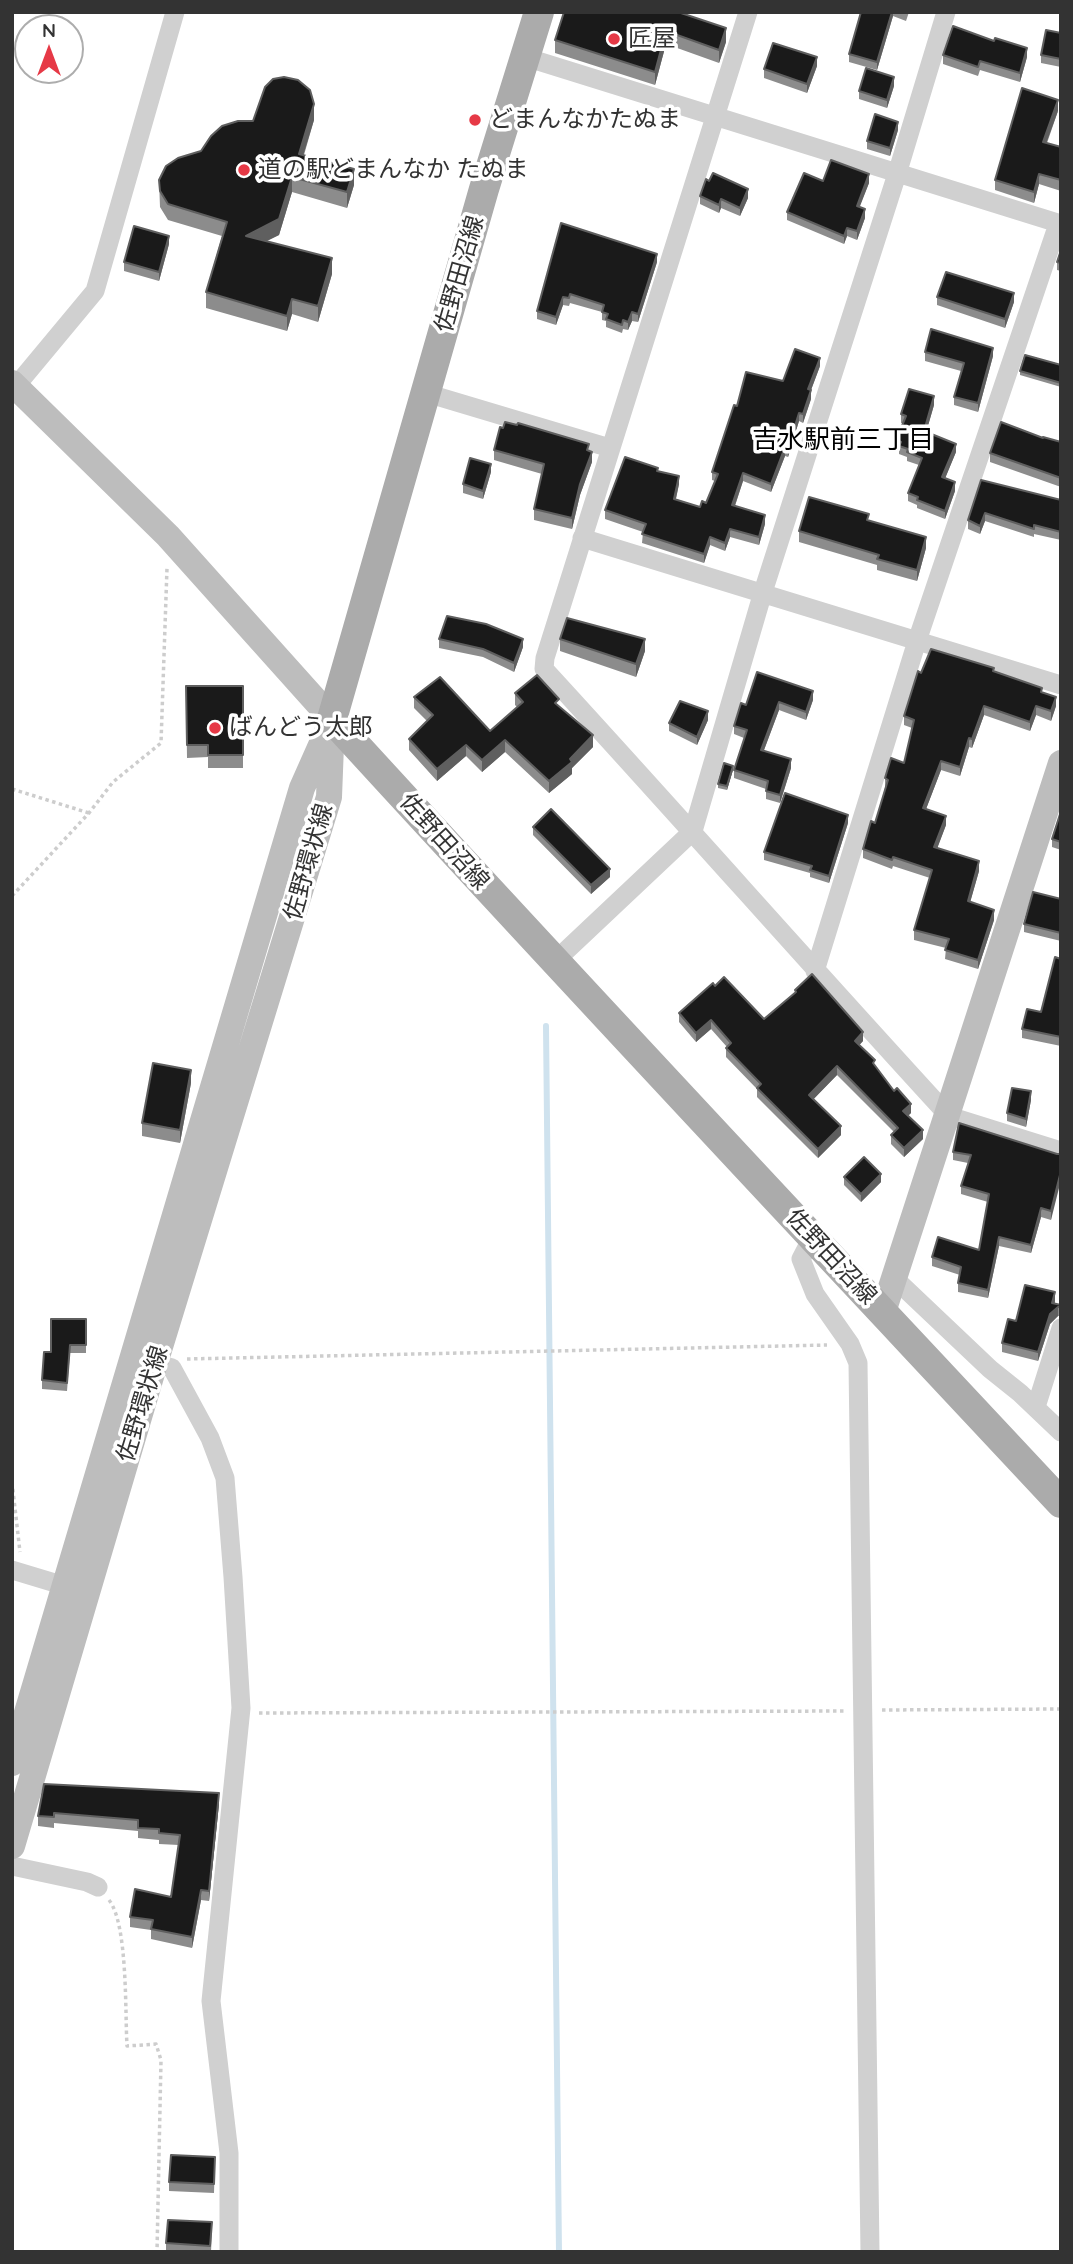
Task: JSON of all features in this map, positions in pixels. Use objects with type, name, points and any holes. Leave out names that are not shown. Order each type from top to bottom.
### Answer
[{"type":"main road","name":"佐野田沼線","points":[[538,12],[484,189],[332,719],[554,962],[1061,1503]]},
{"type":"main road","points":[[14,384],[168,536],[332,719]]},
{"type":"main road","name":"佐野環状線","points":[[12,1763],[76,1589],[153,1363],[329,797],[332,719]]},
{"type":"main road","points":[[883,1312],[1061,763]]},
{"type":"main road","name":"佐野環状線","points":[[12,1846],[76,1589]]},
{"type":"street","points":[[14,384],[95,291],[175,12]]},
{"type":"street","points":[[748,12],[545,657],[544,670],[693,831],[815,971],[946,1114],[1061,1151]]},
{"type":"street","points":[[554,962],[693,831],[764,592],[946,12]]},
{"type":"street","points":[[525,57],[1060,224],[917,641],[815,971]]},
{"type":"street","points":[[426,393],[610,448]]},
{"type":"street","points":[[582,538],[1061,685]]},
{"type":"street","points":[[813,1236],[801,1259],[815,1294],[850,1344],[858,1363],[870,2252]]},
{"type":"street","points":[[894,1278],[1061,1432]]},
{"type":"street","points":[[1036,1407],[1061,1328]]},
{"type":"street","points":[[153,1363],[210,1438],[225,1478],[241,1708],[211,2001],[229,2153],[229,2252]]},
{"type":"street","points":[[17,1572],[76,1589]]},
{"type":"street","points":[[12,1866],[98,1887]]},
{"type":"path","points":[[12,896],[89,813],[113,782],[161,743],[168,536]]},
{"type":"path","points":[[12,789],[89,813]]},
{"type":"path","points":[[153,1363],[187,1359],[850,1344]]},
{"type":"path","points":[[12,1482],[17,1572]]},
{"type":"path","points":[[239,1713],[1061,1709]]},
{"type":"path","points":[[98,1887],[113,1906],[121,1936],[127,2046],[156,2044],[161,2060],[157,2252]]},
{"type":"building","name":"匠屋","points":[[564,12],[678,12],[726,28],[719,50],[666,31],[655,72],[555,40]]},
{"type":"building","points":[[861,12],[892,12],[877,62],[849,54]]},
{"type":"building","points":[[953,26],[994,41],[995,38],[1027,48],[1020,73],[980,61],[978,67],[943,55]]},
{"type":"building","points":[[1046,30],[1061,33],[1061,59],[1041,55]]},
{"type":"building","points":[[773,43],[817,57],[807,84],[764,69]]},
{"type":"building","points":[[866,68],[894,77],[887,100],[859,91]]},
{"type":"building","points":[[284,77],[298,80],[310,90],[314,104],[299,154],[354,169],[347,192],[292,177],[279,219],[246,236],[332,258],[318,306],[292,299],[287,316],[206,292],[227,222],[168,204],[160,191],[159,180],[166,166],[178,158],[201,151],[222,126],[238,121],[253,121],[265,87],[273,79]]},
{"type":"building","points":[[1022,88],[1058,100],[1043,142],[1061,147],[1061,180],[1039,174],[1034,192],[995,180]]},
{"type":"building","points":[[875,114],[898,122],[890,148],[867,141]]},
{"type":"building","points":[[831,160],[869,174],[857,206],[865,209],[857,231],[847,228],[844,236],[787,212],[804,173],[823,181]]},
{"type":"building","points":[[713,173],[748,189],[740,208],[721,199],[719,205],[700,196],[706,179],[709,181]]},
{"type":"building","points":[[561,223],[657,254],[638,314],[632,312],[628,322],[623,320],[622,325],[606,319],[608,314],[602,312],[604,305],[570,294],[569,298],[563,297],[556,317],[537,311]]},
{"type":"building","points":[[134,226],[169,236],[159,272],[124,262]]},
{"type":"building","points":[[946,272],[1014,293],[1005,319],[937,297]]},
{"type":"building","points":[[931,329],[993,348],[978,403],[954,397],[964,363],[925,352]]},
{"type":"building","points":[[795,349],[820,358],[808,389],[811,390],[803,414],[799,413],[788,448],[785,447],[771,484],[743,473],[732,505],[765,515],[759,537],[730,529],[725,543],[710,537],[704,554],[642,534],[646,524],[605,510],[625,457],[658,468],[657,471],[679,476],[674,499],[700,507],[702,501],[706,503],[718,474],[712,472],[734,405],[737,406],[746,372],[783,381]]},
{"type":"building","points":[[1025,355],[1061,365],[1061,383],[1020,371]]},
{"type":"building","points":[[909,389],[934,396],[924,431],[956,444],[942,477],[955,482],[945,511],[917,500],[918,497],[908,493],[922,458],[907,452],[908,449],[899,446],[901,442],[896,440],[906,416],[901,414]]},
{"type":"building","points":[[505,422],[518,423],[589,444],[587,450],[592,452],[580,484],[572,518],[534,509],[544,464],[494,450],[500,427],[503,428]]},
{"type":"building","points":[[1001,422],[1061,442],[1061,478],[990,453]]},
{"type":"building","points":[[470,458],[491,464],[483,491],[463,484]]},
{"type":"building","points":[[981,480],[1061,500],[1061,532],[1034,525],[1034,529],[985,513],[980,526],[968,520]]},
{"type":"building","points":[[809,497],[869,514],[867,520],[926,537],[917,570],[877,559],[879,555],[799,531]]},
{"type":"building","points":[[447,616],[486,624],[523,639],[514,663],[483,649],[439,639]]},
{"type":"building","points":[[567,618],[645,639],[636,664],[560,639]]},
{"type":"building","points":[[931,649],[994,668],[993,671],[1042,688],[1041,692],[1056,697],[1051,711],[1036,706],[1030,722],[984,706],[972,739],[969,738],[960,767],[941,761],[923,808],[946,816],[934,847],[979,861],[968,901],[994,910],[978,960],[945,950],[949,939],[914,930],[932,870],[863,849],[871,821],[875,823],[888,780],[885,778],[891,758],[904,763],[914,720],[904,716],[918,671],[921,673]]},
{"type":"building","points":[[757,672],[813,691],[806,712],[779,702],[761,750],[791,759],[780,795],[766,791],[768,781],[734,770],[747,730],[734,726],[741,703],[746,705]]},
{"type":"building","points":[[537,675],[559,699],[555,703],[593,735],[570,759],[572,762],[549,781],[505,740],[482,760],[466,745],[437,769],[409,739],[433,715],[414,697],[440,677],[490,731],[523,702],[515,693]]},
{"type":"building","name":"ばんどう太郎","points":[[186,686],[243,686],[243,755],[208,755],[208,745],[187,745]]},
{"type":"building","points":[[680,701],[708,711],[697,737],[669,723]]},
{"type":"building","points":[[724,763],[733,766],[727,786],[718,784]]},
{"type":"building","points":[[785,793],[848,815],[829,876],[810,870],[812,866],[764,852]]},
{"type":"building","points":[[551,809],[610,869],[591,885],[533,827]]},
{"type":"building","points":[[1061,811],[1061,842],[1052,839]]},
{"type":"building","points":[[1033,892],[1061,899],[1061,933],[1024,924]]},
{"type":"building","points":[[1055,957],[1061,959],[1061,1037],[1022,1029],[1027,1009],[1041,1012]]},
{"type":"building","points":[[812,974],[863,1032],[855,1041],[875,1060],[873,1063],[894,1091],[897,1088],[911,1104],[903,1111],[923,1130],[904,1148],[891,1135],[898,1128],[837,1066],[809,1095],[841,1126],[818,1149],[757,1088],[761,1084],[726,1048],[731,1043],[711,1020],[696,1033],[679,1013],[713,983],[715,986],[724,977],[764,1019],[796,992]]},
{"type":"building","points":[[153,1063],[191,1070],[180,1130],[142,1123]]},
{"type":"building","points":[[1012,1088],[1031,1091],[1026,1119],[1007,1113]]},
{"type":"building","points":[[959,1123],[1061,1154],[1061,1171],[1051,1211],[1041,1208],[1031,1245],[999,1237],[988,1290],[958,1283],[961,1267],[932,1257],[938,1237],[979,1250],[989,1194],[961,1186],[971,1155],[953,1152]]},
{"type":"building","points":[[864,1157],[881,1174],[861,1194],[844,1177]]},
{"type":"building","points":[[1025,1285],[1055,1292],[1052,1303],[1061,1305],[1050,1314],[1038,1352],[1002,1343],[1008,1319],[1016,1321]]},
{"type":"building","points":[[51,1319],[86,1319],[86,1345],[70,1345],[67,1383],[42,1380],[44,1352],[51,1352]]},
{"type":"building","points":[[44,1784],[219,1793],[209,1891],[201,1890],[192,1937],[151,1929],[153,1920],[130,1917],[135,1889],[171,1897],[180,1835],[159,1833],[159,1829],[138,1828],[138,1820],[54,1813],[54,1817],[38,1816]]},
{"type":"building","points":[[171,2155],[215,2157],[214,2184],[169,2182]]},
{"type":"building","points":[[168,2220],[212,2222],[210,2246],[166,2243]]},
{"type":"waterway","points":[[546,1026],[559,2252]]},
{"type":"place","name":"匠屋","points":[[614,39]]},
{"type":"place","name":"どまんなかたぬま","points":[[475,120]]},
{"type":"place","name":"道の駅どまんなか たぬま","points":[[244,170]]},
{"type":"place","name":"ばんどう太郎","points":[[215,728]]},
{"type":"district","name":"吉水駅前三丁目","points":[[843,440]]}]
